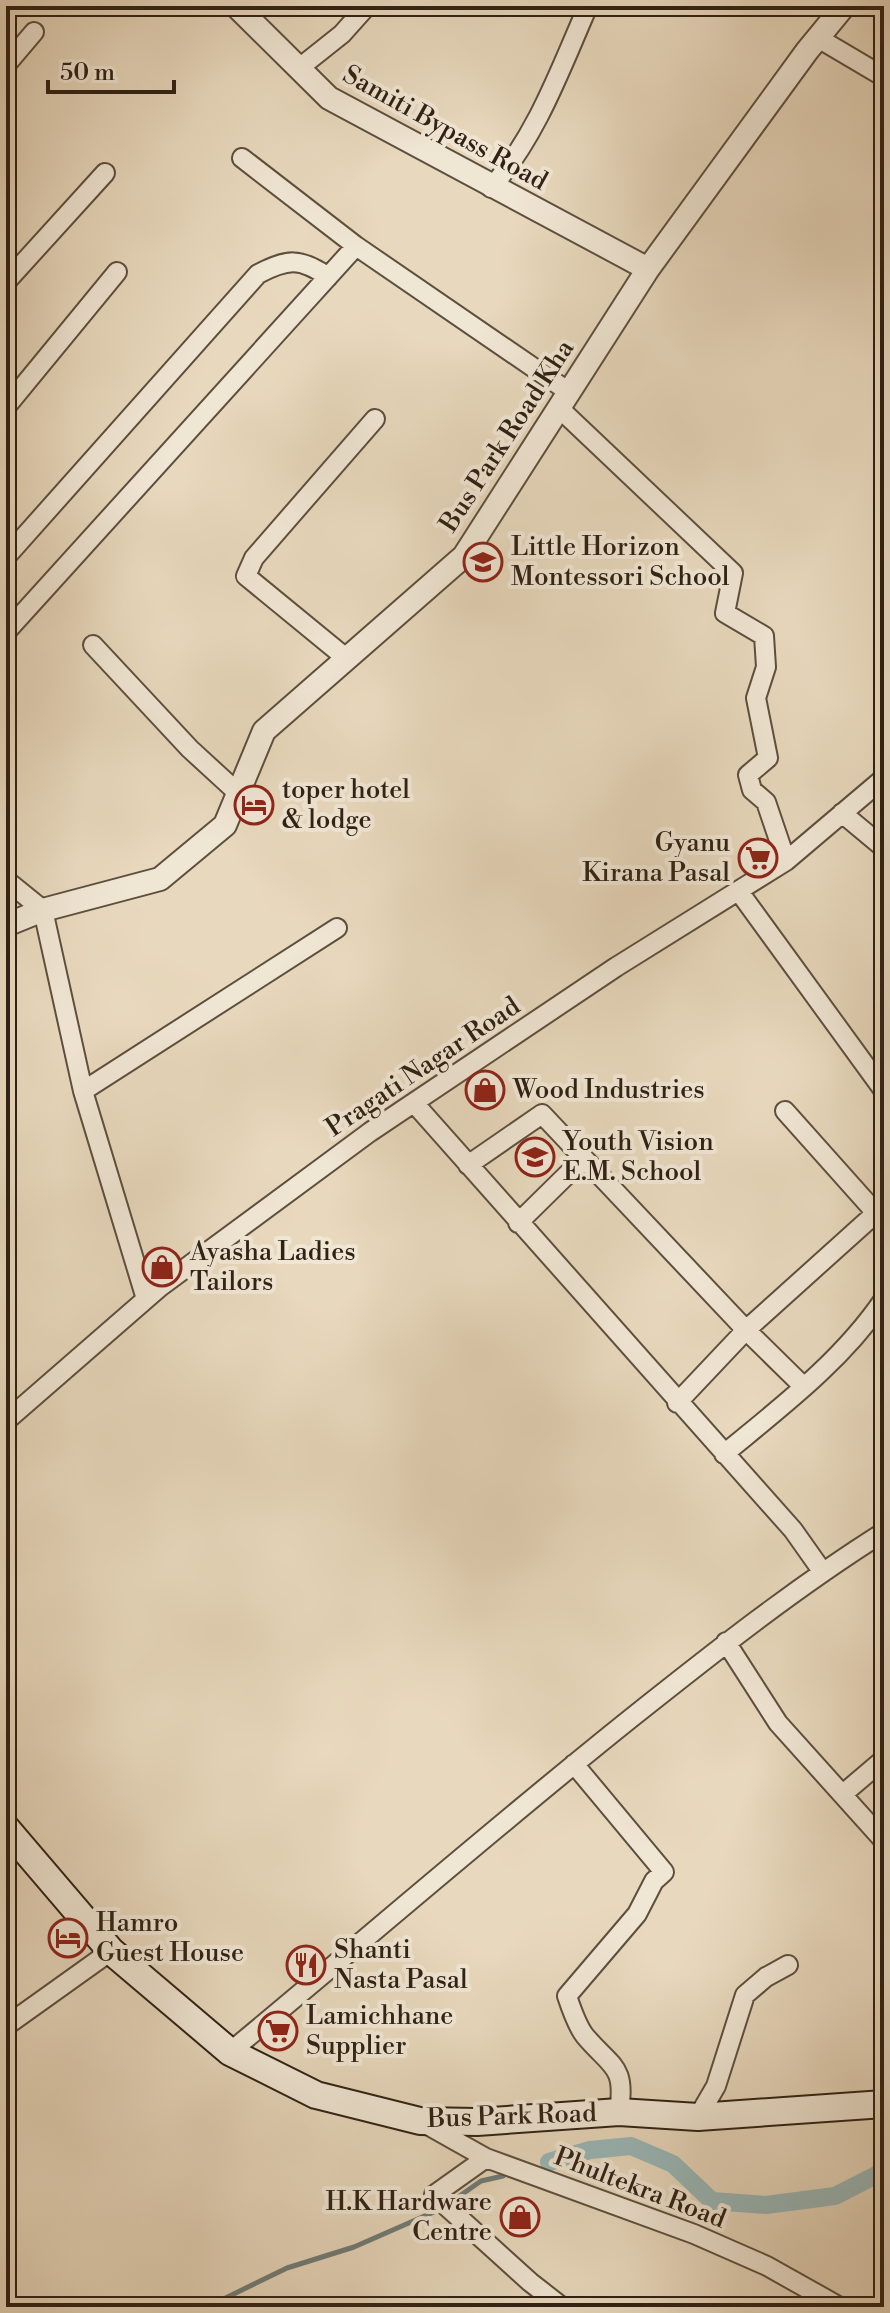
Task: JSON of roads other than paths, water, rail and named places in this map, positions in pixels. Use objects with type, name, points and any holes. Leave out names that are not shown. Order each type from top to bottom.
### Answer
[{"type":"main road","name":"Bus Park Road","points":[[6,1828],[111,1951],[230,2052],[316,2095],[420,2121],[477,2122],[619,2112],[698,2117],[884,2104]]},
{"type":"street","name":"Samiti Bypass Road","points":[[236,6],[329,98],[491,188],[648,269]]},
{"type":"street","points":[[298,69],[342,34],[367,6]]},
{"type":"street","points":[[491,188],[516,159],[550,95],[588,6]]},
{"type":"street","name":"Bus Park Road Kha","points":[[6,925],[43,910],[160,879],[225,825],[264,731],[464,556],[648,269],[844,6]]},
{"type":"street","points":[[6,65],[34,32]]},
{"type":"street","points":[[818,38],[884,77]]},
{"type":"street","points":[[242,158],[564,400],[733,573],[725,613],[764,636],[766,667],[756,698],[768,758],[748,775],[752,790],[766,802],[786,861]]},
{"type":"street","points":[[6,282],[105,173]]},
{"type":"street","points":[[6,632],[356,246]]},
{"type":"street","points":[[6,557],[258,274],[281,261],[310,264],[328,277]]},
{"type":"street","points":[[6,407],[117,272]]},
{"type":"street","points":[[346,658],[246,576],[254,558],[375,419]]},
{"type":"street","points":[[93,645],[190,749],[238,793]]},
{"type":"street","name":"Pragati Nagar Road","points":[[6,1421],[146,1299],[414,1103],[616,967],[740,893],[786,861],[884,778]]},
{"type":"street","points":[[842,813],[884,848]]},
{"type":"street","points":[[6,880],[43,910],[83,1091],[146,1299]]},
{"type":"street","points":[[740,893],[884,1091]]},
{"type":"street","points":[[83,1091],[337,928]]},
{"type":"street","points":[[414,1103],[677,1403],[793,1530],[822,1571]]},
{"type":"street","points":[[677,1403],[746,1330],[880,1216],[785,1111]]},
{"type":"street","points":[[468,1165],[542,1114],[804,1387]]},
{"type":"street","points":[[518,1223],[583,1159]]},
{"type":"street","points":[[724,1454],[804,1387],[863,1330],[884,1299]]},
{"type":"street","points":[[230,2052],[574,1764],[726,1642],[822,1571],[884,1532]]},
{"type":"street","points":[[726,1642],[778,1723],[884,1841]]},
{"type":"street","points":[[843,1794],[884,1759]]},
{"type":"street","points":[[574,1764],[664,1872],[654,1881],[637,1914],[567,1996],[582,2033],[616,2068],[623,2085],[619,2112]]},
{"type":"street","points":[[6,2026],[111,1951]]},
{"type":"street","points":[[698,2117],[716,2086],[745,1995],[766,1977],[788,1965]]},
{"type":"street","name":"Phultekra Road","points":[[420,2121],[486,2158],[694,2234],[767,2266],[840,2307]]},
{"type":"street","points":[[486,2158],[434,2195],[562,2307]]},
{"type":"waterway","points":[[549,2162],[590,2150],[631,2146],[673,2164],[712,2201],[766,2205],[835,2196],[884,2171]]},
{"type":"waterway","points":[[451,2202],[481,2181],[503,2176]]},
{"type":"waterway","points":[[207,2307],[287,2268],[354,2247],[443,2208]]},
{"type":"place","name":"Little Horizon Montessori School","points":[[483,562]]},
{"type":"place","name":"toper hotel & lodge","points":[[254,805]]},
{"type":"place","name":"Gyanu Kirana Pasal","points":[[758,858]]},
{"type":"place","name":"Wood Industries","points":[[485,1090]]},
{"type":"place","name":"Youth Vision E.M. School","points":[[535,1157]]},
{"type":"place","name":"Ayasha Ladies Tailors","points":[[162,1267]]},
{"type":"place","name":"Hamro Guest House","points":[[68,1938]]},
{"type":"place","name":"Shanti Nasta Pasal","points":[[306,1965]]},
{"type":"place","name":"Lamichhane Supplier","points":[[278,2031]]},
{"type":"place","name":"H.K Hardware Centre","points":[[520,2217]]}]
